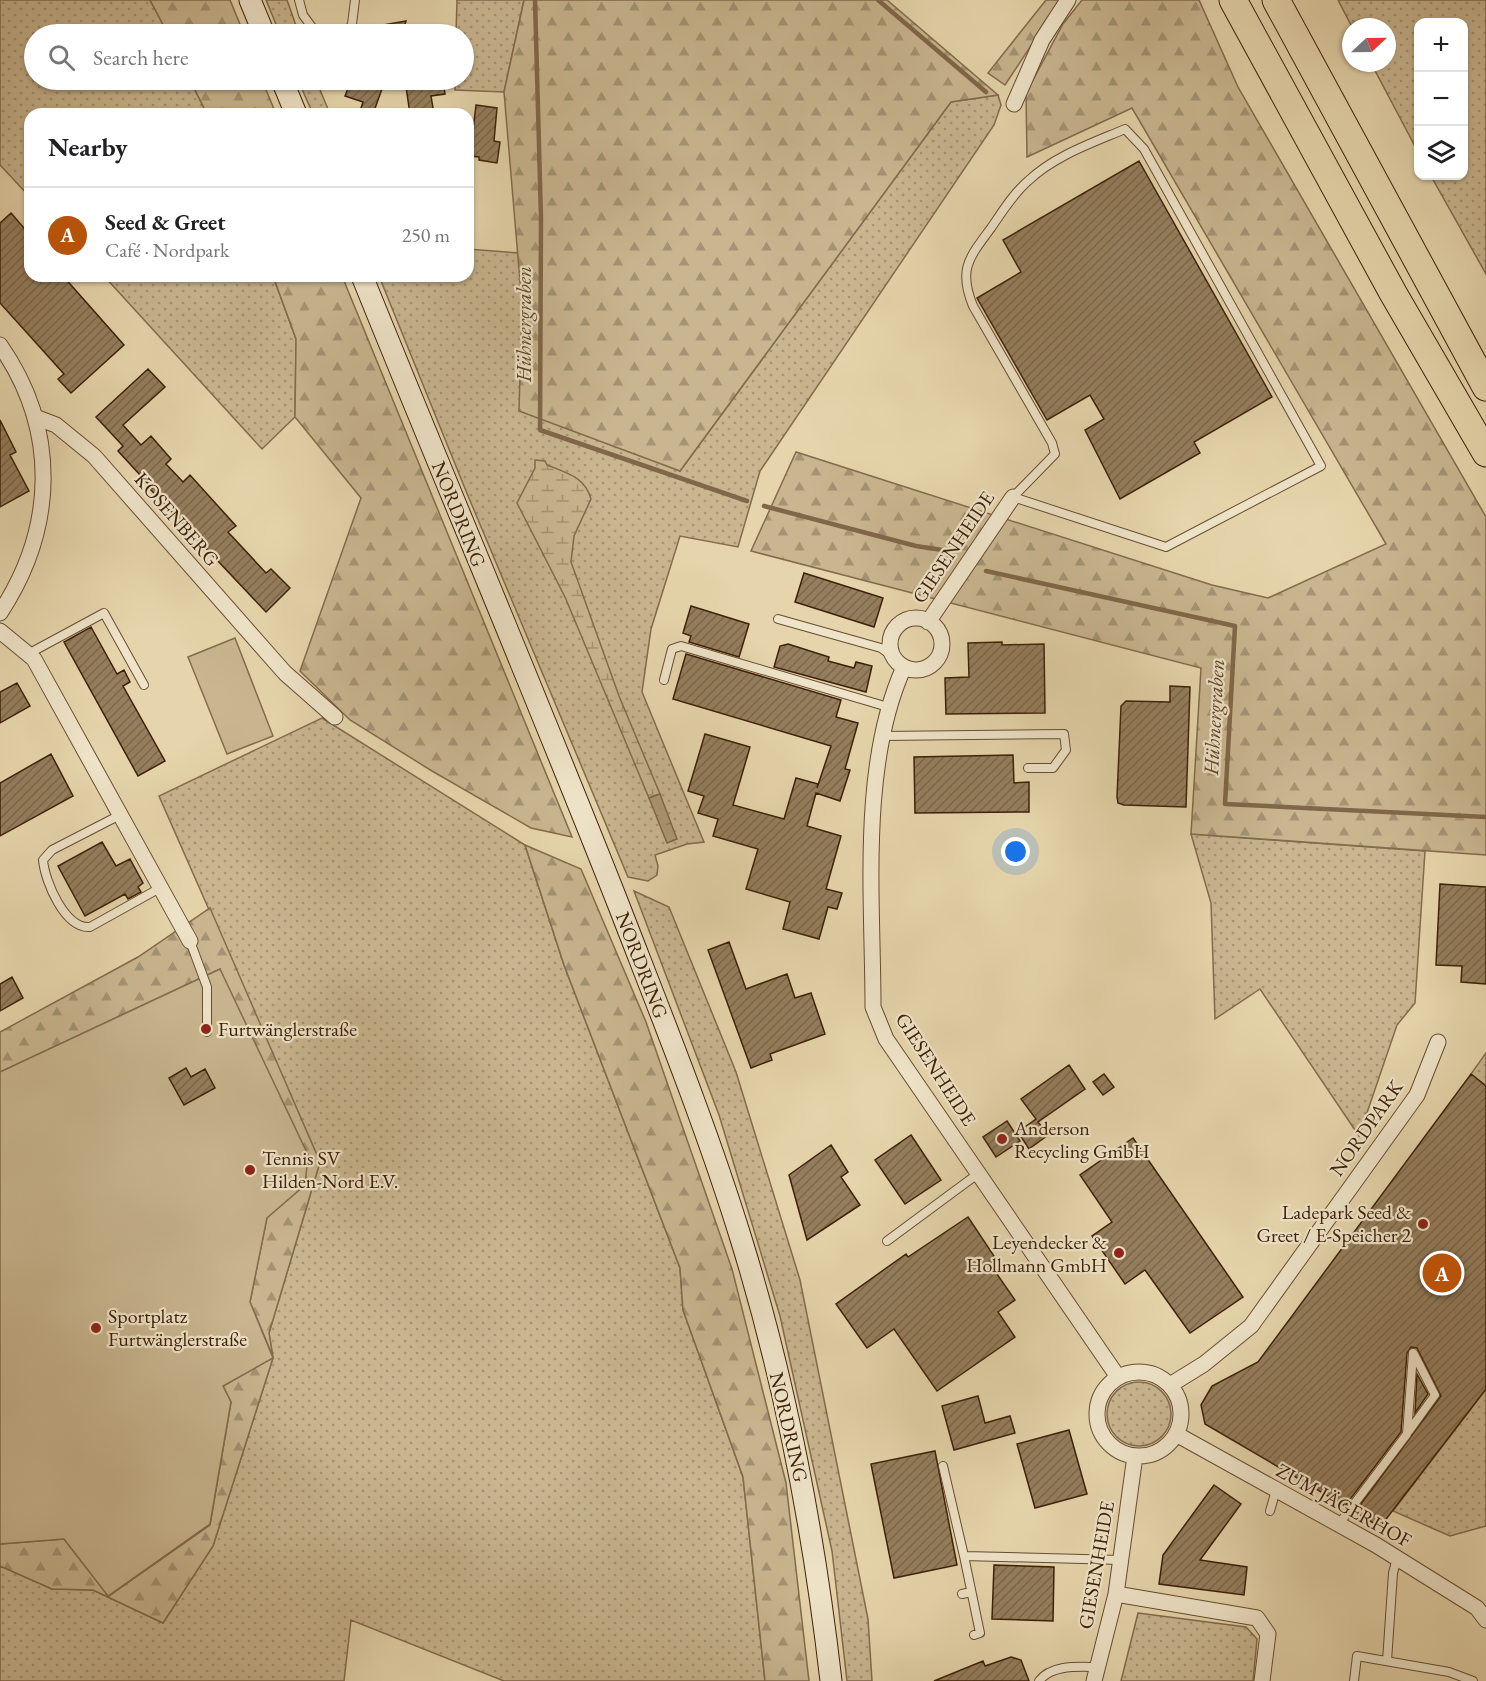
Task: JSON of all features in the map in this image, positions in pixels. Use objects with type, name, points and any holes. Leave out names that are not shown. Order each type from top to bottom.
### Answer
[{"type":"highway","points":[[1233,0],[1393,294],[1486,453]]},
{"type":"highway","points":[[1276,0],[1486,387]]},
{"type":"main road","points":[[250,0],[260,24]]},
{"type":"main road","points":[[286,90],[294,108]]},
{"type":"main road","name":"NORDRING","points":[[364,282],[597,850],[696,1102],[742,1243],[766,1326],[806,1504],[831,1681]]},
{"type":"street","points":[[1014,104],[1042,40],[1068,0]]},
{"type":"street","points":[[0,345],[35,417],[42,447],[44,494],[33,550],[21,580],[0,613]]},
{"type":"street","name":"KOSENBERG","points":[[35,417],[56,425],[93,456],[285,673],[335,717]]},
{"type":"street","name":"GIESENHEIDE","points":[[928,622],[1013,497]]},
{"type":"street","points":[[912,619],[928,622],[940,635],[940,652],[930,666],[912,670],[904,667],[892,656],[890,639],[898,625],[912,619]]},
{"type":"street","points":[[0,632],[34,659],[190,941]]},
{"type":"street","name":"GIESENHEIDE","points":[[904,667],[888,707],[882,736],[873,818],[873,1007],[886,1039],[1118,1377]]},
{"type":"street","name":"NORDPARK","points":[[1170,1385],[1203,1364],[1251,1326],[1417,1095],[1438,1042]]},
{"type":"street","points":[[1140,1372],[1151,1373],[1170,1385],[1181,1408],[1176,1434],[1159,1451],[1135,1456],[1111,1445],[1098,1422],[1101,1396],[1118,1377],[1140,1372]]},
{"type":"street","name":"ZUM JÄGERHOF","points":[[1176,1434],[1397,1558],[1477,1608],[1486,1620]]},
{"type":"street","name":"GIESENHEIDE","points":[[1096,1674],[1116,1594],[1135,1456]]},
{"type":"street","points":[[1116,1594],[1257,1618],[1268,1634],[1262,1681]]},
{"type":"lane","points":[[299,0],[303,15],[309,24]]},
{"type":"lane","points":[[352,24],[355,0]]},
{"type":"lane","points":[[1125,129],[1144,148],[1320,466],[1166,547],[1013,497],[1055,454],[1052,443],[973,306],[965,286],[967,261],[1029,178],[1075,150],[1125,129]]},
{"type":"lane","points":[[28,654],[104,613],[144,685]]},
{"type":"lane","points":[[778,620],[881,648],[892,656]]},
{"type":"lane","points":[[664,680],[672,649],[676,646],[888,707]]},
{"type":"lane","points":[[882,736],[1064,734],[1066,750],[1053,768],[1028,768]]},
{"type":"lane","points":[[120,815],[52,850],[43,860],[44,870],[63,909],[73,923],[82,928],[90,927],[160,888]]},
{"type":"lane","points":[[190,941],[207,987],[207,1032]]},
{"type":"lane","points":[[887,1241],[979,1173]]},
{"type":"lane","points":[[1339,1524],[1407,1434],[1412,1423],[1435,1395],[1413,1353],[1407,1434]]},
{"type":"lane","points":[[943,1466],[980,1633],[974,1635]]},
{"type":"lane","points":[[1270,1511],[1276,1490]]},
{"type":"lane","points":[[964,1556],[1121,1560]]},
{"type":"lane","points":[[1387,1661],[1392,1573],[1397,1558]]},
{"type":"lane","points":[[963,1594],[971,1592]]},
{"type":"lane","points":[[1354,1681],[1357,1656],[1449,1672],[1473,1681]]},
{"type":"lane","points":[[1039,1681],[1047,1673],[1056,1669],[1096,1674]]},
{"type":"green space","points":[[0,0],[150,0],[163,24],[24,24],[24,90],[195,90],[204,108],[24,108],[24,191],[0,165]]},
{"type":"green space","points":[[150,0],[230,0],[240,24],[163,24]]},
{"type":"green space","points":[[266,0],[287,0],[295,24],[276,24]]},
{"type":"green space","points":[[457,0],[524,0],[504,92],[455,90],[474,90],[474,24],[456,24]]},
{"type":"green space","points":[[524,0],[887,0],[998,95],[951,102],[680,471],[519,411],[522,305],[504,92]]},
{"type":"green space","points":[[1046,0],[1061,0],[1005,85],[988,73]]},
{"type":"green space","points":[[1082,0],[1199,0],[1238,87],[1486,517],[1486,855],[1191,834],[1201,668],[751,551],[796,452],[1212,585],[1268,598],[1386,544],[1132,108],[1027,157],[1026,93],[1063,24]]},
{"type":"green space","points":[[1338,0],[1486,0],[1486,274],[1433,180],[1468,180],[1468,18],[1414,18],[1414,144],[1376,72],[1396,72],[1396,18],[1347,18]]},
{"type":"green space","points":[[195,90],[266,90],[274,108],[204,108]]},
{"type":"green space","points":[[302,90],[320,90],[328,108],[310,108]]},
{"type":"green space","points":[[998,95],[1001,105],[994,125],[760,471],[738,547],[680,536],[651,629],[642,692],[704,842],[687,844],[655,855],[658,866],[657,875],[648,881],[628,877],[466,491],[381,282],[474,282],[474,249],[519,253],[522,305],[680,471],[951,102]]},
{"type":"green space","points":[[109,282],[275,282],[296,339],[295,417],[262,449]]},
{"type":"green space","points":[[275,282],[344,282],[572,837],[531,828],[432,771],[350,720],[300,671],[361,498],[295,417],[296,339]]},
{"type":"green space","points":[[535,460],[545,461],[547,465],[580,481],[591,499],[574,536],[571,562],[619,696],[660,794],[649,798],[565,597],[517,503],[535,468]]},
{"type":"green space","points":[[235,638],[273,736],[227,754],[188,657]]},
{"type":"green space","points":[[322,718],[525,845],[564,965],[680,1268],[683,1310],[743,1477],[765,1681],[504,1681],[351,1620],[344,1681],[0,1681],[0,1566],[52,1589],[93,1590],[163,1623],[213,1546],[273,1358],[269,1333],[320,1162],[159,796]]},
{"type":"green space","points":[[1191,834],[1425,851],[1415,1003],[1397,1025],[1359,1136],[1260,989],[1215,1019],[1211,903]]},
{"type":"green space","points":[[525,845],[581,869],[646,1022],[732,1269],[786,1483],[809,1681],[765,1681],[743,1477],[683,1310],[680,1268],[564,965]]},
{"type":"green space","points":[[634,891],[669,907],[736,1072],[800,1280],[868,1619],[872,1681],[847,1681],[832,1551],[780,1316],[719,1115]]},
{"type":"green space","points":[[210,908],[320,1162],[269,1333],[273,1356],[250,1302],[267,1217],[305,1185],[220,969],[0,1072],[0,1032],[138,957]]},
{"type":"green space","name":"Sportplatz Furtwänglerstraße","points":[[220,969],[308,1155],[305,1185],[267,1218],[250,1302],[273,1358],[223,1386],[231,1402],[210,1524],[108,1596],[64,1539],[0,1544],[0,1072]]},
{"type":"green space","points":[[1486,1053],[1486,1086],[1471,1074]]},
{"type":"green space","points":[[273,1357],[213,1546],[163,1623],[93,1590],[52,1589],[0,1566],[0,1544],[64,1539],[109,1596],[210,1525],[231,1402],[223,1386]]},
{"type":"green space","points":[[1133,1382],[1145,1382],[1162,1391],[1169,1402],[1171,1414],[1169,1426],[1162,1437],[1145,1446],[1133,1446],[1121,1441],[1112,1432],[1107,1420],[1107,1408],[1112,1396],[1121,1387]]},
{"type":"green space","points":[[1486,1389],[1486,1526],[1450,1536],[1393,1511]]},
{"type":"green space","points":[[1138,1613],[1246,1627],[1257,1639],[1253,1681],[1121,1681]]},
{"type":"water","points":[[660,794],[677,839],[667,843],[649,798]]},
{"type":"building","points":[[406,21],[405,24],[389,24]]},
{"type":"building","points":[[347,90],[382,90],[375,108],[361,108],[363,102],[345,96]]},
{"type":"building","points":[[406,90],[444,90],[445,94],[431,96],[433,108],[409,108]]},
{"type":"building","points":[[476,105],[497,108],[494,141],[500,142],[497,163],[479,160],[479,157],[474,156]]},
{"type":"building","points":[[1139,161],[1272,397],[1194,442],[1200,453],[1120,499],[1085,430],[1104,419],[1090,395],[1047,420],[977,298],[1021,272],[1003,240]]},
{"type":"building","points":[[11,213],[24,228],[24,282],[68,282],[124,345],[71,393],[58,379],[64,374],[0,303],[0,223]]},
{"type":"building","points":[[148,369],[165,387],[123,425],[141,445],[151,436],[171,459],[166,464],[183,482],[190,475],[236,526],[228,532],[266,573],[271,569],[290,588],[266,612],[150,489],[152,488],[118,451],[123,446],[96,417]]},
{"type":"building","points":[[0,420],[16,452],[10,455],[29,491],[0,507]]},
{"type":"building","points":[[804,573],[883,598],[874,627],[795,602]]},
{"type":"building","points":[[691,606],[749,624],[739,657],[689,642],[691,636],[683,633]]},
{"type":"building","points":[[91,627],[117,674],[124,670],[130,682],[123,686],[165,761],[138,776],[64,642]]},
{"type":"building","points":[[1002,642],[1002,645],[1044,644],[1045,713],[946,714],[945,678],[969,677],[968,643]]},
{"type":"building","points":[[788,644],[829,657],[828,661],[854,668],[856,662],[872,666],[866,692],[774,667],[780,646]]},
{"type":"building","points":[[686,654],[841,700],[836,717],[858,723],[845,769],[850,770],[840,801],[816,793],[807,826],[841,836],[826,889],[842,893],[837,909],[828,907],[819,939],[783,929],[790,902],[746,889],[758,849],[713,836],[718,819],[698,813],[704,796],[688,791],[705,734],[750,747],[733,805],[784,819],[796,778],[818,784],[817,788],[831,746],[673,699]]},
{"type":"building","points":[[17,683],[30,706],[0,723],[0,692]]},
{"type":"building","points":[[1170,686],[1190,687],[1186,807],[1118,803],[1121,706],[1126,701],[1170,702]]},
{"type":"building","points":[[51,754],[73,796],[0,836],[0,783]]},
{"type":"building","points":[[1013,755],[1014,783],[1029,782],[1029,812],[915,813],[914,757]]},
{"type":"building","points":[[102,842],[116,866],[130,859],[143,883],[138,887],[141,892],[128,899],[125,894],[85,916],[58,866]]},
{"type":"building","points":[[1440,884],[1486,887],[1486,984],[1461,982],[1462,966],[1436,965]]},
{"type":"building","points":[[729,942],[746,989],[787,974],[795,998],[811,993],[825,1034],[770,1054],[772,1060],[751,1068],[708,950]]},
{"type":"building","points":[[12,977],[23,998],[0,1011],[0,984]]},
{"type":"building","points":[[1069,1065],[1085,1089],[1038,1122],[1048,1135],[1029,1149],[1018,1132],[1036,1119],[1021,1099]]},
{"type":"building","points":[[186,1068],[191,1077],[205,1069],[215,1088],[184,1105],[169,1078]]},
{"type":"building","points":[[1104,1074],[1114,1087],[1103,1095],[1093,1082]]},
{"type":"building","name":"Ladepark Seed & Greet / E-Speicher 2","points":[[1471,1074],[1486,1086],[1486,1389],[1380,1527],[1355,1512],[1441,1396],[1417,1348],[1411,1347],[1407,1353],[1401,1432],[1345,1506],[1205,1424],[1201,1405],[1212,1386],[1258,1362]]},
{"type":"building","points":[[1007,1121],[1020,1141],[996,1157],[983,1137]]},
{"type":"building","points":[[911,1135],[941,1180],[905,1204],[875,1160]]},
{"type":"building","points":[[1133,1138],[1243,1297],[1190,1333],[1145,1270],[1125,1284],[1092,1236],[1112,1222],[1080,1175]]},
{"type":"building","points":[[831,1145],[848,1172],[841,1177],[860,1205],[807,1240],[789,1175]]},
{"type":"building","points":[[968,1217],[996,1259],[990,1264],[1015,1300],[998,1312],[1015,1337],[937,1391],[894,1329],[867,1348],[836,1304],[906,1254],[908,1257]]},
{"type":"building","points":[[1417,1374],[1428,1394],[1415,1413]]},
{"type":"building","points":[[978,1396],[985,1423],[1010,1416],[1015,1433],[954,1450],[942,1406]]},
{"type":"building","points":[[1069,1430],[1087,1494],[1035,1508],[1017,1444]]},
{"type":"building","points":[[935,1451],[957,1565],[894,1578],[871,1464]]},
{"type":"building","points":[[1214,1485],[1241,1504],[1200,1560],[1247,1567],[1244,1595],[1159,1584],[1163,1555]]},
{"type":"building","points":[[994,1565],[1054,1567],[1053,1621],[992,1619]]},
{"type":"building","points":[[1011,1657],[1021,1660],[1029,1681],[934,1681],[983,1661],[985,1666]]},
{"type":"waterway","name":"Hühnergraben","points":[[535,0],[541,218],[540,430],[747,501]]},
{"type":"waterway","points":[[878,0],[986,92]]},
{"type":"waterway","name":"Hühnergraben","points":[[764,506],[916,546],[949,551]]},
{"type":"waterway","name":"Hühnergraben","points":[[986,571],[1235,626],[1225,804],[1486,817]]},
{"type":"place","name":"Furtwänglerstraße","points":[[206,1029]]},
{"type":"place","name":"Anderson Recycling GmbH","points":[[1002,1139]]},
{"type":"place","name":"Tennis SV Hilden-Nord E.V.","points":[[250,1170]]},
{"type":"place","name":"Ladepark Seed & Greet / E-Speicher 2","points":[[1423,1224]]},
{"type":"place","name":"Leyendecker & Hollmann GmbH","points":[[1119,1253]]},
{"type":"place","name":"Seed & Greet","points":[[1442,1273]]},
{"type":"place","name":"Sportplatz Furtwänglerstraße","points":[[96,1328]]}]
